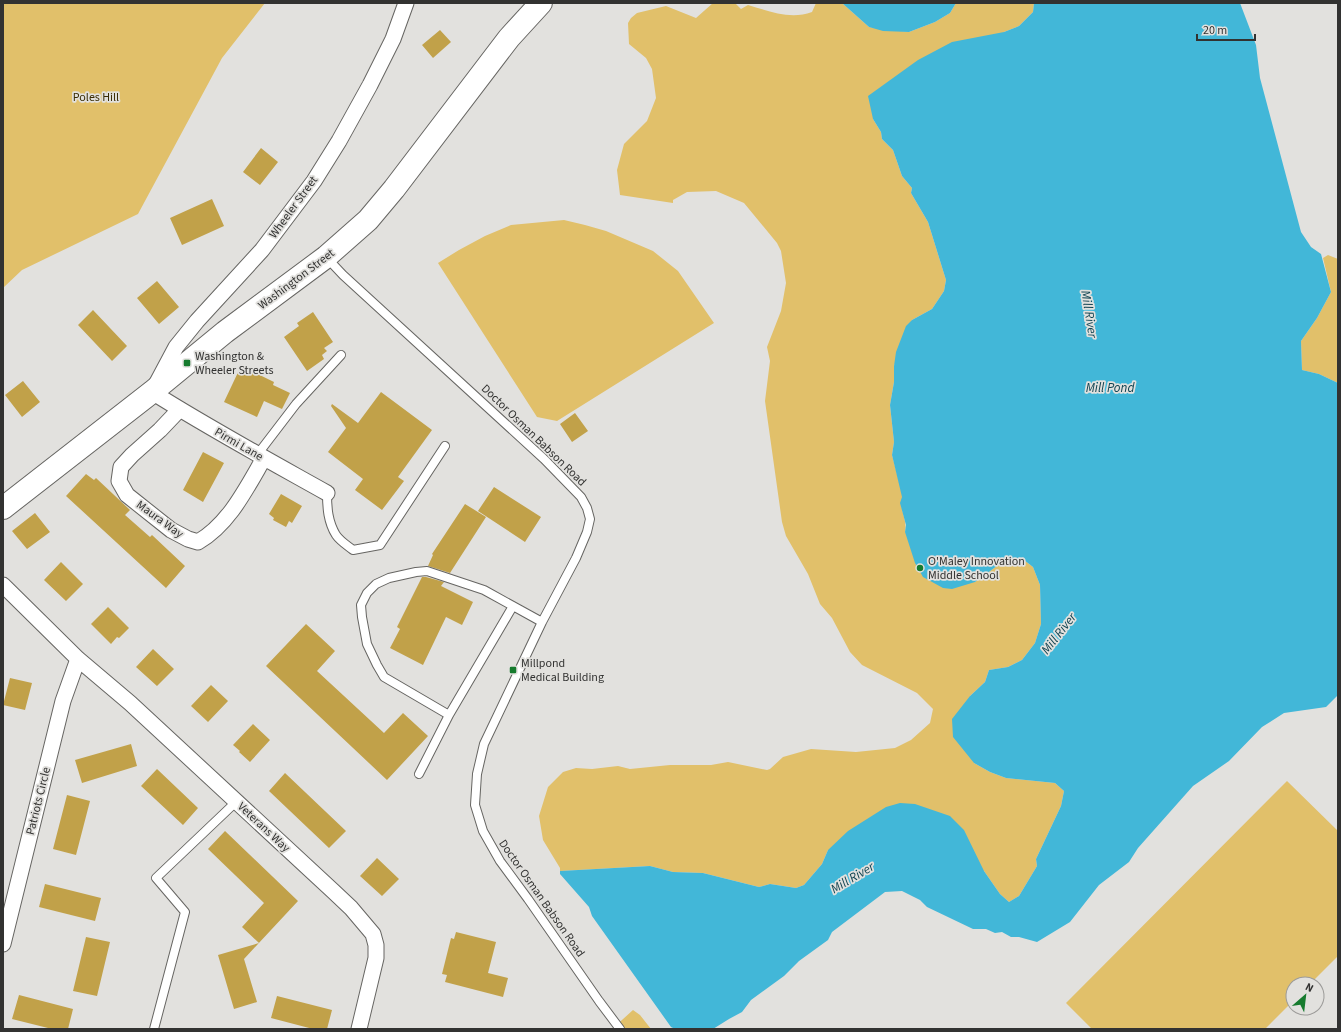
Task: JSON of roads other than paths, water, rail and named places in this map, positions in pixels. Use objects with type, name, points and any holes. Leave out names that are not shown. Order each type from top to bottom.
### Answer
[{"type":"main road","name":"Washington Street","points":[[3,508],[152,392],[225,332],[326,257],[368,220],[394,189],[509,38],[541,3]]},
{"type":"street","name":"Wheeler Street","points":[[152,392],[176,347],[196,321],[262,250],[314,181],[339,141],[370,85],[393,39],[406,3]]},
{"type":"street","name":"Pirmi Lane","points":[[152,392],[179,410],[327,493]]},
{"type":"street","name":"Maura Way","points":[[179,410],[121,467],[119,481],[127,494],[171,530],[188,539],[198,542],[210,535],[225,520],[261,457]]},
{"type":"street","name":"Veterans Way","points":[[3,585],[78,659],[130,703],[333,891],[372,934],[376,945],[376,958],[359,1029]]},
{"type":"street","name":"Patriots Circle","points":[[3,944],[63,701],[78,659]]},
{"type":"lane","name":"Doctor Osman Babson Road","points":[[326,257],[343,275],[544,459],[581,497],[587,508],[590,519],[587,532],[576,558],[542,622],[484,744],[477,774],[475,805],[483,830],[500,860],[620,1029]]},
{"type":"lane","points":[[261,457],[296,404],[341,355]]},
{"type":"lane","points":[[327,493],[329,519],[337,536],[353,550],[380,545],[444,446]]},
{"type":"lane","points":[[449,715],[384,677],[367,644],[361,605],[376,584],[416,572],[428,571],[484,590],[542,622]]},
{"type":"lane","points":[[419,774],[449,715],[513,606]]},
{"type":"lane","points":[[154,1029],[185,912],[156,878],[236,801]]},
{"type":"water","points":[[842,3],[956,3],[950,13],[935,22],[909,32],[883,31],[869,27]]},
{"type":"water","name":"Mill Pond","points":[[1034,3],[1240,3],[1256,45],[1260,78],[1301,232],[1311,247],[1321,254],[1331,292],[1317,318],[1301,341],[1302,370],[1319,374],[1338,383],[1338,695],[1326,707],[1284,713],[1262,727],[1229,761],[1193,786],[1138,848],[1129,862],[1099,885],[1070,922],[1037,942],[1019,937],[1011,937],[1002,932],[995,933],[986,929],[973,929],[927,907],[920,900],[902,891],[885,892],[832,932],[828,940],[799,961],[784,976],[751,1000],[742,1012],[713,1029],[675,1029],[671,1027],[592,916],[589,907],[560,874],[560,871],[650,866],[673,872],[703,873],[759,887],[770,884],[796,888],[804,885],[822,864],[828,850],[848,831],[886,807],[900,803],[915,804],[950,816],[964,830],[984,871],[1000,894],[1009,902],[1019,896],[1037,866],[1036,859],[1061,806],[1064,791],[1055,783],[1006,778],[990,772],[974,763],[953,737],[952,719],[970,696],[985,682],[989,670],[1008,667],[1022,660],[1035,643],[1041,624],[1040,585],[1033,567],[1024,560],[1001,563],[975,582],[952,589],[943,588],[923,577],[915,563],[905,532],[906,525],[900,503],[902,497],[892,455],[894,442],[890,405],[894,382],[894,366],[896,352],[906,326],[912,320],[932,309],[944,291],[946,280],[928,222],[911,193],[912,188],[902,176],[893,150],[882,139],[881,132],[873,119],[868,96],[918,60],[952,42],[1004,32],[1019,26],[1033,12]]},
{"type":"place","name":"Washington & Wheeler Streets","points":[[187,363]]},
{"type":"place","name":"O'Maley Innovation Middle School","points":[[920,568]]},
{"type":"place","name":"Millpond Medical Building","points":[[513,670]]},
{"type":"park label","name":"Poles Hill","points":[[96,97]]},
{"type":"water label","name":"Mill River","points":[[1090,314]]},
{"type":"water label","name":"Mill River","points":[[1058,633]]},
{"type":"water label","name":"Mill River","points":[[852,877]]}]
